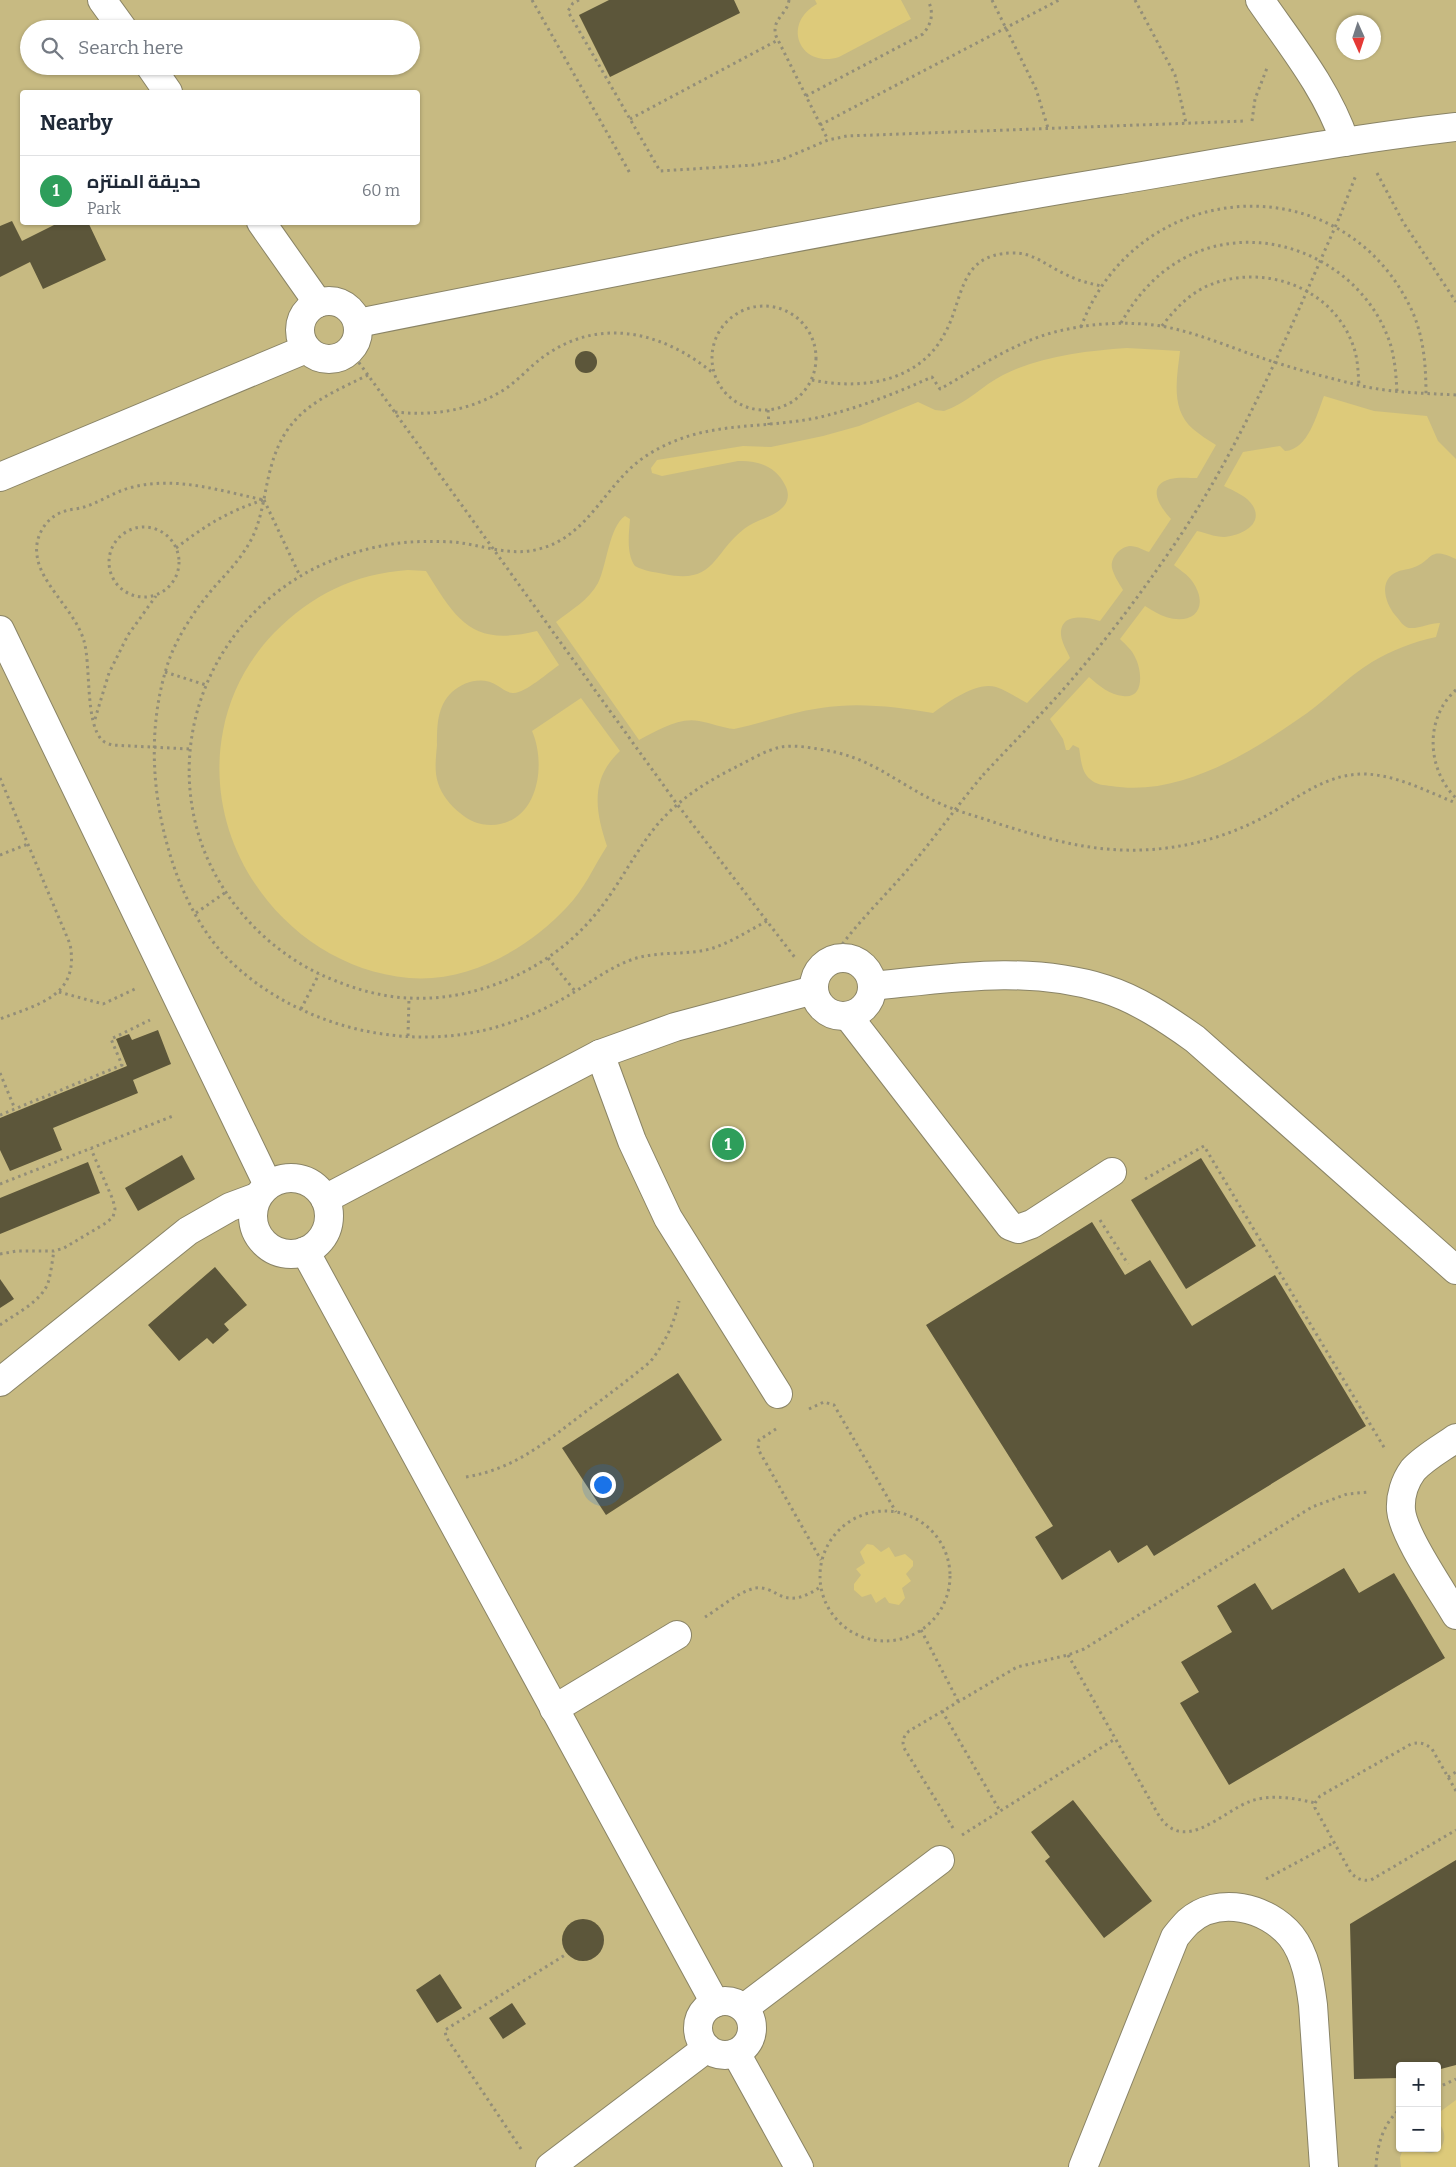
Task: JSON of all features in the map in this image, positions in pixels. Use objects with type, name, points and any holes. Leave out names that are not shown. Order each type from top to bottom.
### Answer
[{"type":"lane","points":[[102,0],[116,20]]},
{"type":"lane","points":[[1260,0],[1328,100],[1338,121],[1355,140]]},
{"type":"lane","points":[[156,75],[167,90]]},
{"type":"lane","points":[[358,323],[686,257],[1016,197],[1355,140],[1456,128]]},
{"type":"lane","points":[[263,225],[318,303]]},
{"type":"lane","points":[[328,300],[342,304],[354,314],[358,323],[359,333],[356,343],[350,351],[332,360],[322,359],[306,349],[300,332],[304,314],[318,303],[328,300]]},
{"type":"lane","points":[[0,477],[306,349]]},
{"type":"lane","points":[[0,630],[263,1191]]},
{"type":"lane","points":[[842,958],[858,963],[870,975],[873,986],[870,1000],[861,1011],[848,1016],[829,1014],[822,1008],[814,987],[817,974],[831,960],[842,958]]},
{"type":"lane","points":[[873,986],[974,976],[1041,975],[1106,989],[1137,1003],[1166,1018],[1195,1039],[1456,1270]]},
{"type":"lane","points":[[326,1199],[600,1054],[674,1028],[814,987]]},
{"type":"lane","points":[[848,1016],[1010,1226],[1018,1229],[1025,1228],[1112,1172]]},
{"type":"lane","points":[[600,1054],[646,1172],[668,1218],[778,1394]]},
{"type":"lane","points":[[0,1382],[188,1231],[263,1191],[283,1178],[300,1179],[315,1186],[326,1199],[329,1220],[322,1239],[306,1251],[292,1254],[279,1252],[267,1245],[258,1236],[253,1224],[253,1210],[263,1191]]},
{"type":"lane","points":[[306,1251],[714,2003]]},
{"type":"lane","points":[[1456,1438],[1422,1462],[1404,1490],[1401,1510],[1407,1530],[1456,1615]]},
{"type":"lane","points":[[554,1709],[677,1635]]},
{"type":"lane","points":[[744,2008],[940,1860]]},
{"type":"lane","points":[[1083,2167],[1175,1937],[1188,1922],[1206,1911],[1226,1907],[1245,1908],[1263,1913],[1279,1923],[1292,1937],[1307,1970],[1313,2005],[1324,2167]]},
{"type":"lane","points":[[724,2001],[735,2002],[744,2008],[750,2017],[752,2027],[751,2038],[745,2046],[736,2053],[721,2055],[707,2048],[700,2040],[698,2029],[700,2018],[705,2009],[714,2003],[724,2001]]},
{"type":"lane","points":[[550,2167],[707,2048]]},
{"type":"lane","points":[[736,2053],[799,2167]]},
{"type":"path","points":[[532,0],[631,175]]},
{"type":"path","points":[[579,0],[573,3],[568,10],[660,171],[754,165],[781,160],[828,140],[846,136],[1254,121],[1255,99],[1258,88],[1284,36]]},
{"type":"path","points":[[789,0],[787,9],[774,26],[778,40],[828,140]]},
{"type":"path","points":[[806,96],[923,34],[932,19],[932,10],[928,0]]},
{"type":"path","points":[[992,0],[1036,90],[1048,128]]},
{"type":"path","points":[[820,125],[1059,0]]},
{"type":"path","points":[[1136,0],[1175,75],[1186,123]]},
{"type":"path","points":[[630,119],[778,40]]},
{"type":"path","points":[[1355,140],[1374,168],[1388,196],[1456,302]]},
{"type":"path","points":[[1081,327],[1101,286],[1117,264],[1137,246],[1160,230],[1184,218],[1211,210],[1238,206],[1265,206],[1292,211],[1318,219],[1343,232],[1365,248],[1385,268],[1401,290],[1413,314],[1422,340],[1426,367],[1426,395]]},
{"type":"path","points":[[831,960],[848,936],[919,856],[954,809],[983,775],[1061,692],[1132,604],[1185,529],[1220,470],[1275,362],[1340,216]]},
{"type":"path","points":[[1120,324],[1133,302],[1149,284],[1168,268],[1190,256],[1213,247],[1237,243],[1262,242],[1286,246],[1310,254],[1331,266],[1351,281],[1367,300],[1380,321],[1390,343],[1395,367],[1397,392]]},
{"type":"path","points":[[812,380],[831,384],[870,384],[907,372],[922,362],[945,335],[952,319],[960,288],[968,275],[980,263],[996,255],[1014,253],[1032,256],[1082,282],[1101,286]]},
{"type":"path","points":[[1162,326],[1174,310],[1189,297],[1206,287],[1244,276],[1264,276],[1284,281],[1302,288],[1333,312],[1353,346],[1358,365],[1359,385]]},
{"type":"path","points":[[766,306],[782,309],[796,317],[808,329],[815,343],[817,359],[812,380],[806,390],[794,401],[779,409],[746,408],[732,400],[721,388],[714,373],[712,357],[715,341],[723,326],[734,315],[750,308],[766,306]]},
{"type":"path","points":[[1456,395],[1426,395],[1359,385],[1262,358],[1187,332],[1162,326],[1120,324],[1059,331],[1016,346],[940,389],[932,377],[897,393],[861,406],[816,418],[770,425],[722,427],[697,432],[667,443],[640,458],[616,482],[584,524],[570,535],[537,550],[519,552],[457,542],[422,541],[389,545],[356,553],[300,576],[271,598],[249,619],[230,642],[213,668],[192,725],[189,749],[189,791],[194,824],[205,856],[239,911],[262,935],[288,956],[319,974],[346,985],[409,998],[445,996],[479,990],[511,978],[548,958],[592,919],[656,827],[677,804],[721,774],[779,747],[807,747],[834,751],[860,759],[885,771],[921,794],[954,809],[1074,846],[1113,850],[1142,850],[1191,844],[1228,833],[1264,818],[1310,788],[1336,777],[1357,774],[1378,775],[1399,780],[1456,803]]},
{"type":"path","points":[[395,412],[436,413],[459,409],[481,402],[501,392],[552,350],[576,339],[602,333],[629,333],[654,339],[696,359],[714,373]]},
{"type":"path","points":[[350,351],[677,804],[767,920],[814,987]]},
{"type":"path","points":[[368,375],[316,401],[296,418],[277,448],[271,465],[261,517],[251,540],[237,562],[190,618],[170,656],[165,672],[159,695],[155,747],[155,774],[159,812],[168,852],[183,890],[203,927],[227,958],[254,981],[300,1009],[350,1028],[385,1035],[408,1036],[456,1035],[491,1029],[526,1017],[558,1002],[608,970],[629,960],[652,954],[709,949],[729,941],[767,920]]},
{"type":"path","points":[[768,410],[770,425]]},
{"type":"path","points":[[189,749],[112,745],[103,741],[97,733],[84,640],[76,621],[39,567],[36,554],[37,541],[45,525],[56,515],[84,507],[132,487],[150,484],[190,484],[264,500]]},
{"type":"path","points":[[176,548],[204,527],[234,510],[264,500]]},
{"type":"path","points":[[264,500],[300,576]]},
{"type":"path","points":[[94,722],[109,673],[128,635],[157,596],[168,589],[176,578],[180,567],[179,553],[164,533],[152,528],[139,528],[127,532],[117,540],[111,552],[109,565],[112,577],[120,588],[131,595],[144,598],[157,596]]},
{"type":"path","points":[[165,672],[206,685]]},
{"type":"path","points":[[1456,690],[1450,695],[1439,713],[1433,733],[1433,754],[1438,774],[1449,792],[1456,798]]},
{"type":"path","points":[[0,778],[70,944],[72,967],[67,981],[59,992],[46,1002],[0,1020]]},
{"type":"path","points":[[0,855],[28,844]]},
{"type":"path","points":[[196,913],[226,892]]},
{"type":"path","points":[[548,958],[575,991]]},
{"type":"path","points":[[300,1009],[319,974]]},
{"type":"path","points":[[59,992],[103,1004],[135,989],[139,997]]},
{"type":"path","points":[[408,1036],[409,998]]},
{"type":"path","points":[[0,1115],[122,1065],[111,1039],[150,1020],[146,1012]]},
{"type":"path","points":[[0,1073],[15,1109]]},
{"type":"path","points":[[0,1184],[173,1116]]},
{"type":"path","points":[[959,1837],[904,1748],[902,1742],[904,1736],[909,1731],[1017,1667],[1068,1655],[1084,1648],[1312,1507],[1329,1499],[1366,1492],[1404,1490],[1204,1146],[1144,1180]]},
{"type":"path","points":[[0,1254],[17,1251],[54,1251],[64,1248],[113,1217],[115,1209],[113,1200],[91,1149]]},
{"type":"path","points":[[1082,1192],[1128,1264]]},
{"type":"path","points":[[0,1325],[35,1300],[44,1290],[49,1277],[54,1251]]},
{"type":"path","points":[[429,1479],[485,1474],[509,1465],[531,1453],[650,1362],[662,1347],[671,1329],[689,1254]]},
{"type":"path","points":[[801,1414],[824,1402],[834,1405],[896,1512]]},
{"type":"path","points":[[778,1428],[762,1436],[759,1440],[758,1449],[821,1560]]},
{"type":"path","points":[[880,1511],[896,1512],[913,1517],[927,1527],[939,1540],[946,1555],[950,1572],[949,1588],[944,1605],[934,1619],[921,1630],[906,1637],[875,1640],[859,1636],[845,1627],[834,1616],[826,1603],[820,1587],[821,1560],[827,1545],[837,1532],[850,1521],[880,1511]]},
{"type":"path","points":[[677,1635],[756,1588],[764,1588],[784,1597],[793,1598],[802,1597],[820,1587]]},
{"type":"path","points":[[921,1630],[958,1701]]},
{"type":"path","points":[[1068,1655],[1162,1821],[1168,1826],[1179,1832],[1191,1832],[1251,1801],[1291,1797],[1315,1802]]},
{"type":"path","points":[[942,1711],[1000,1811]]},
{"type":"path","points":[[940,1860],[959,1837],[1115,1739]]},
{"type":"path","points":[[1456,1791],[1432,1749],[1427,1744],[1419,1742],[1412,1744],[1320,1796],[1315,1802],[1317,1814],[1350,1873],[1364,1881],[1371,1880],[1456,1830]]},
{"type":"path","points":[[1448,1777],[1456,1772]]},
{"type":"path","points":[[1245,1908],[1252,1893],[1262,1882],[1333,1843]]},
{"type":"path","points":[[522,2151],[446,2037],[444,2030],[565,1955]]},
{"type":"path","points":[[1441,2086],[1456,2079]]},
{"type":"path","points":[[1376,2167],[1380,2138],[1396,2114]]},
{"type":"shaded area","points":[[0,0],[1456,0],[1456,2167],[0,2167]]},
{"type":"shaded area","points":[[815,0],[901,0],[911,19],[839,57],[825,59],[814,57],[805,51],[798,33],[800,22],[806,13],[817,4]]},
{"type":"shaded area","points":[[1127,348],[1180,351],[1177,393],[1181,412],[1193,429],[1216,445],[1197,478],[1170,479],[1162,482],[1158,487],[1157,498],[1171,519],[1149,552],[1130,546],[1123,548],[1116,554],[1112,568],[1123,590],[1100,621],[1088,618],[1075,618],[1069,619],[1065,623],[1061,635],[1070,658],[1027,703],[1000,688],[988,686],[962,694],[933,713],[877,706],[835,706],[799,712],[734,729],[699,721],[683,721],[639,740],[556,622],[590,595],[598,583],[615,529],[625,516],[630,519],[629,550],[635,566],[664,574],[694,575],[704,571],[711,565],[744,529],[776,513],[787,501],[787,490],[781,478],[777,473],[759,463],[738,461],[662,476],[652,473],[651,468],[657,460],[743,446],[771,447],[823,436],[859,426],[918,402],[935,410],[944,411],[960,404],[1003,375],[1032,363],[1079,353]]},
{"type":"shaded area","points":[[1324,396],[1374,411],[1427,416],[1438,441],[1456,459],[1456,559],[1447,555],[1435,554],[1419,565],[1393,574],[1386,583],[1385,588],[1389,605],[1403,625],[1413,628],[1440,623],[1436,637],[1403,647],[1372,662],[1277,734],[1233,760],[1209,771],[1161,785],[1136,788],[1100,784],[1090,779],[1082,765],[1079,748],[1073,745],[1069,750],[1066,750],[1063,739],[1050,719],[1089,677],[1113,694],[1130,696],[1135,693],[1140,682],[1139,669],[1132,652],[1120,639],[1145,606],[1158,614],[1176,619],[1185,619],[1197,612],[1200,598],[1197,590],[1190,579],[1174,565],[1197,531],[1224,537],[1243,532],[1253,524],[1256,513],[1250,502],[1240,494],[1224,486],[1243,452],[1280,446],[1285,451],[1300,445],[1315,421]]},
{"type":"shaded area","points":[[408,570],[426,571],[447,604],[469,626],[481,632],[497,635],[515,635],[537,631],[559,665],[519,692],[505,691],[486,681],[474,681],[457,688],[443,704],[438,724],[436,774],[442,792],[463,816],[478,823],[491,825],[507,822],[519,815],[529,804],[535,790],[538,775],[539,760],[532,731],[581,698],[620,751],[610,762],[604,773],[598,796],[600,820],[607,846],[584,886],[573,900],[534,937],[495,960],[475,969],[431,978],[409,978],[366,969],[327,951],[292,926],[263,895],[240,858],[226,818],[220,775],[223,731],[230,704],[248,666],[274,633],[304,607],[335,588],[370,576]]},
{"type":"shaded area","points":[[867,1544],[873,1545],[881,1552],[889,1547],[895,1557],[905,1554],[913,1561],[913,1566],[906,1574],[911,1581],[902,1588],[905,1598],[899,1605],[889,1603],[885,1597],[876,1603],[871,1594],[862,1597],[854,1590],[854,1584],[861,1575],[856,1569],[865,1563],[860,1552]]},
{"type":"shaded area","points":[[1456,2100],[1456,2167],[1401,2167],[1402,2152],[1441,2152],[1444,2135],[1441,2127],[1441,2111]]},
{"type":"building","points":[[609,0],[734,0],[740,13],[610,77],[579,15]]},
{"type":"building","points":[[12,221],[22,241],[54,225],[89,225],[106,260],[43,289],[30,262],[0,277],[0,226]]},
{"type":"building","points":[[582,351],[590,351],[597,358],[597,366],[590,373],[582,373],[575,366],[575,358]]},
{"type":"building","points":[[158,1030],[171,1064],[133,1080],[138,1093],[53,1128],[62,1150],[10,1171],[0,1150],[0,1118],[127,1066],[116,1039],[129,1034],[132,1040]]},
{"type":"building","points":[[182,1155],[195,1179],[138,1211],[125,1188]]},
{"type":"building","points":[[1201,1158],[1256,1246],[1186,1289],[1131,1200]]},
{"type":"building","points":[[88,1162],[100,1193],[0,1234],[0,1198]]},
{"type":"building","points":[[1092,1222],[1125,1275],[1150,1260],[1192,1326],[1275,1275],[1366,1426],[1154,1556],[1147,1545],[1118,1563],[1110,1550],[1062,1580],[1035,1537],[1053,1526],[926,1325]]},
{"type":"building","points":[[215,1267],[247,1305],[224,1324],[229,1330],[213,1344],[207,1338],[179,1361],[148,1325]]},
{"type":"building","points":[[0,1279],[14,1299],[0,1308]]},
{"type":"building","points":[[678,1373],[722,1440],[606,1515],[562,1448]]},
{"type":"building","points":[[1344,1568],[1359,1593],[1394,1573],[1445,1658],[1229,1785],[1180,1703],[1199,1692],[1181,1662],[1232,1632],[1217,1606],[1255,1583],[1272,1610]]},
{"type":"building","points":[[1073,1800],[1152,1901],[1104,1938],[1045,1861],[1050,1857],[1031,1832]]},
{"type":"building","points":[[1456,1860],[1456,2065],[1441,2069],[1441,2062],[1396,2062],[1396,2078],[1354,2079],[1350,1924]]},
{"type":"building","points":[[583,1919],[598,1925],[604,1940],[598,1955],[583,1961],[568,1955],[562,1940],[568,1925]]},
{"type":"building","points":[[440,1974],[462,2008],[437,2023],[416,1990]]},
{"type":"building","points":[[512,2003],[526,2024],[503,2039],[489,2018]]},
{"type":"place","name":"حديقة المنتزه","points":[[728,1144]]}]
